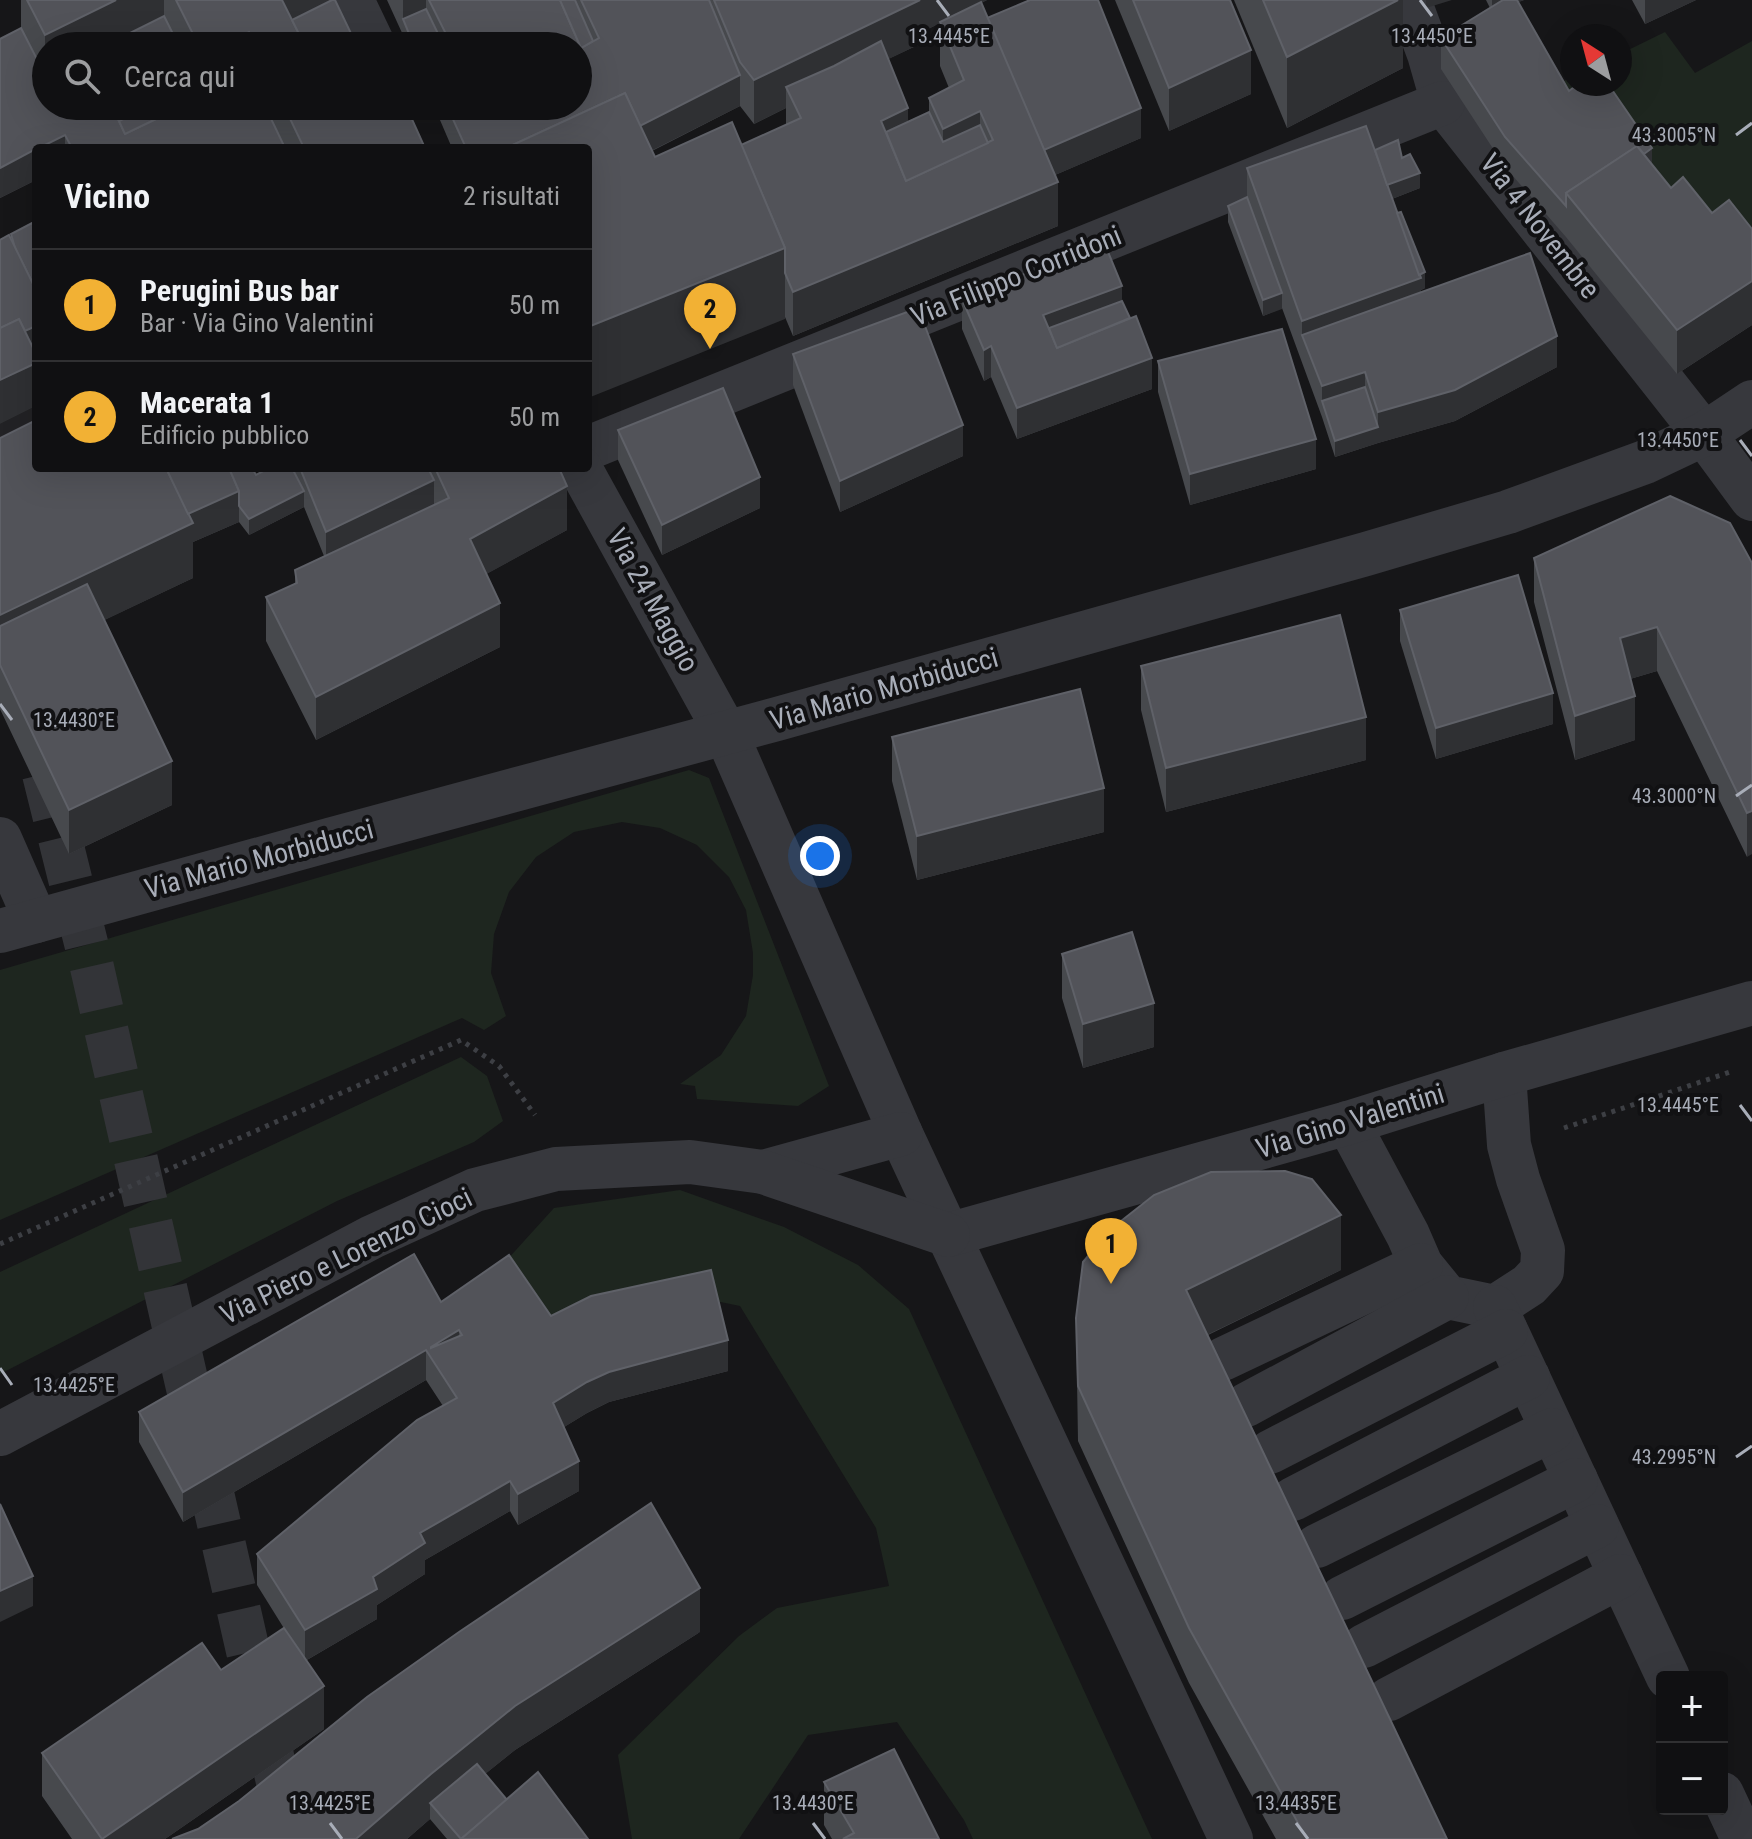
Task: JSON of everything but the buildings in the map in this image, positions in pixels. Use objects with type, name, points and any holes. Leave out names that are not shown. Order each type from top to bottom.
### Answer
[{"type":"street","points":[[352,0],[367,32]]},
{"type":"street","name":"Via 4 Novembre","points":[[1409,0],[1443,103],[1752,499]]},
{"type":"street","points":[[1429,54],[1469,34]]},
{"type":"street","name":"Via Filippo Corridoni","points":[[592,446],[1443,103]]},
{"type":"street","name":"Via Mario Morbiducci","points":[[18,926],[726,733],[1351,559],[1508,512],[1645,462],[1704,434],[1752,402]]},
{"type":"street","name":"Via 24 Maggio","points":[[582,472],[726,733]]},
{"type":"street","points":[[726,733],[901,1134],[1231,1839]]},
{"type":"street","points":[[0,839],[18,926]]},
{"type":"street","name":"Via Gino Valentini","points":[[948,1235],[1348,1123],[1504,1074],[1752,1003]]},
{"type":"street","points":[[1270,1452],[1501,1319],[1542,1271],[1543,1250],[1509,1145],[1504,1074]]},
{"type":"street","points":[[1348,1123],[1434,1281],[1501,1319],[1665,1671]]},
{"type":"street","name":"Via Piero e Lorenzo Cioci","points":[[763,1172],[901,1134]]},
{"type":"street","name":"Via Piero e Lorenzo Cioci","points":[[0,1434],[372,1237],[475,1190],[556,1169],[690,1162],[763,1172],[948,1235]]},
{"type":"street","points":[[1223,1359],[1434,1281]]},
{"type":"street","points":[[1246,1405],[1434,1281]]},
{"type":"street","points":[[1293,1499],[1528,1377]]},
{"type":"street","points":[[1317,1546],[1552,1430]]},
{"type":"street","points":[[1342,1598],[1576,1480]]},
{"type":"street","points":[[1364,1646],[1597,1526]]},
{"type":"street","points":[[1389,1699],[1621,1576]]},
{"type":"street","points":[[1728,1807],[1743,1839]]},
{"type":"path","points":[[0,1244],[461,1040],[499,1066],[531,1108]]},
{"type":"path","points":[[1509,1145],[1737,1070]]},
{"type":"shaded area","points":[[1665,32],[1695,73],[1752,41],[1752,273],[1550,88],[1560,83],[1560,96],[1632,96],[1632,48]]},
{"type":"shaded area","points":[[32,408],[32,471],[0,493],[0,424]]},
{"type":"shaded area","points":[[689,770],[709,778],[829,1086],[798,1106],[697,1099],[695,1086],[680,1084],[721,1055],[746,1016],[753,975],[753,953],[746,910],[729,877],[697,845],[660,828],[622,822],[574,832],[536,857],[509,892],[494,934],[491,973],[506,1016],[484,1030],[462,1018],[0,1220],[0,970]]},
{"type":"shaded area","points":[[461,1057],[487,1076],[503,1121],[474,1142],[337,1201],[0,1374],[0,1272]]},
{"type":"shaded area","points":[[680,1190],[784,1227],[858,1265],[909,1309],[1152,1839],[973,1839],[964,1820],[897,1722],[808,1735],[739,1839],[632,1839],[618,1755],[739,1636],[777,1608],[889,1586],[876,1528],[740,1306],[711,1300],[551,1346],[497,1271],[554,1208]]},
{"type":"tunnel","points":[[44,774],[91,963],[291,1839]]},
{"type":"place","name":"Macerata 1","points":[[710,349]]},
{"type":"place","name":"Perugini Bus bar","points":[[1111,1284]]}]
